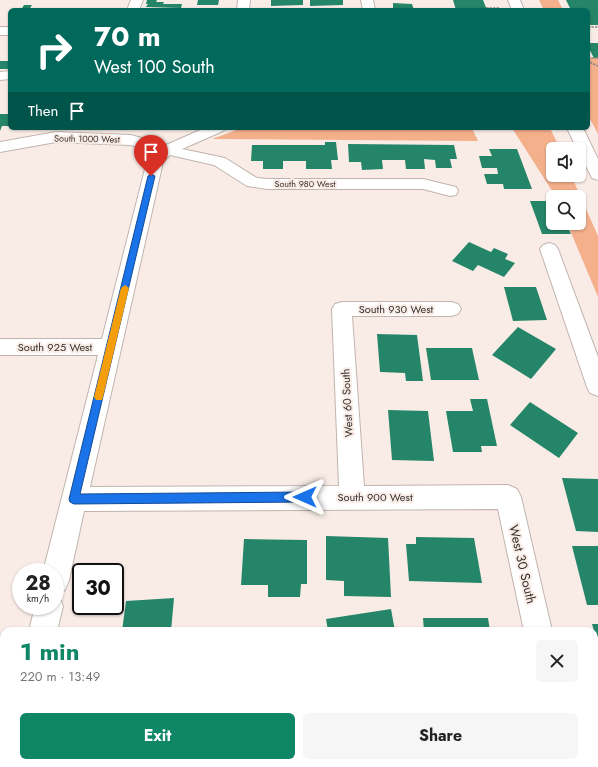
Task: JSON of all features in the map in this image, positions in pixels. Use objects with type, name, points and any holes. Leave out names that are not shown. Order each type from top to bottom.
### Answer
[{"type":"street","points":[[59,563],[155,161],[166,150],[213,130]]},
{"type":"street","points":[[575,130],[598,175]]},
{"type":"street","name":"South 1000 West","points":[[0,147],[56,137],[131,140],[166,150]]},
{"type":"street","name":"South 980 West","points":[[166,150],[219,161],[253,182],[267,184],[423,184],[450,191]]},
{"type":"street","points":[[549,249],[598,387]]},
{"type":"street","name":"South 930 West","points":[[342,309],[451,309]]},
{"type":"street","name":"West 60 South","points":[[342,309],[352,497]]},
{"type":"street","name":"South 925 West","points":[[0,347],[111,347]]},
{"type":"street","name":"South 900 West","points":[[74,499],[508,497]]},
{"type":"street","name":"West 30 South","points":[[508,497],[537,627]]},
{"type":"street","points":[[44,627],[47,615]]},
{"type":"path","points":[[486,8],[500,8]]},
{"type":"shaded area","points":[[539,0],[558,0],[562,8],[543,8]]},
{"type":"shaded area","points":[[590,58],[598,58],[598,134],[590,119]]},
{"type":"shaded area","points":[[237,130],[473,130],[478,141],[212,139]]},
{"type":"shaded area","points":[[513,130],[551,130],[557,142],[546,142],[546,181]]},
{"type":"shaded area","points":[[546,182],[574,182],[578,190],[552,190]]},
{"type":"shaded area","points":[[586,209],[598,236],[598,297],[570,230],[586,230]]},
{"type":"building","points":[[147,0],[157,0],[156,2],[164,2],[163,4],[182,4],[181,8],[146,7],[148,4],[146,4]]},
{"type":"building","points":[[198,0],[219,0],[218,5],[197,5]]},
{"type":"building","points":[[271,0],[303,0],[303,5],[271,6]]},
{"type":"building","points":[[310,0],[343,0],[343,5],[310,6]]},
{"type":"building","points":[[453,0],[483,0],[486,8],[455,8]]},
{"type":"building","points":[[566,0],[598,0],[598,25],[590,25],[590,8],[570,8]]},
{"type":"building","points":[[393,3],[412,4],[413,8],[393,8]]},
{"type":"building","points":[[24,5],[32,5],[30,8],[22,8]]},
{"type":"building","points":[[590,43],[598,43],[598,58],[594,58],[590,51]]},
{"type":"building","points":[[0,61],[8,61],[8,69],[0,69]]},
{"type":"building","points":[[0,114],[8,114],[8,126],[2,126],[0,131]]},
{"type":"building","points":[[325,142],[336,142],[338,160],[331,160],[332,169],[306,169],[306,161],[283,161],[283,169],[263,169],[263,161],[251,161],[252,145],[325,145]]},
{"type":"building","points":[[348,144],[454,145],[457,159],[450,159],[452,168],[436,168],[435,160],[424,159],[425,169],[406,169],[405,160],[382,160],[383,169],[362,170],[361,162],[349,162]]},
{"type":"building","points":[[489,149],[517,149],[532,189],[504,189],[503,184],[487,184],[484,174],[498,174],[497,168],[482,168],[479,156],[492,156]]},
{"type":"building","points":[[530,201],[546,201],[546,230],[569,230],[571,234],[542,234]]},
{"type":"building","points":[[469,242],[491,252],[494,248],[508,254],[505,259],[515,263],[504,277],[478,265],[473,271],[452,261]]},
{"type":"building","points":[[504,287],[536,287],[547,320],[513,321]]},
{"type":"building","points":[[518,327],[556,349],[531,379],[492,355]]},
{"type":"building","points":[[377,334],[417,335],[423,381],[406,381],[405,373],[380,372]]},
{"type":"building","points":[[426,348],[472,348],[479,380],[431,380]]},
{"type":"building","points":[[470,399],[487,399],[497,446],[481,446],[482,452],[453,452],[446,411],[473,411]]},
{"type":"building","points":[[530,402],[578,433],[559,458],[510,425]]},
{"type":"building","points":[[388,410],[428,411],[434,461],[392,460]]},
{"type":"building","points":[[562,478],[598,479],[598,532],[576,531]]},
{"type":"building","points":[[326,536],[388,538],[391,597],[344,596],[344,581],[326,580]]},
{"type":"building","points":[[416,537],[474,538],[482,583],[409,581],[406,544],[416,544]]},
{"type":"building","points":[[244,539],[307,540],[307,584],[301,584],[300,597],[268,597],[268,585],[241,585]]},
{"type":"building","points":[[572,546],[598,546],[598,605],[587,605]]},
{"type":"building","points":[[174,598],[171,627],[123,627],[126,601]]},
{"type":"building","points":[[391,609],[394,627],[327,627],[326,619]]},
{"type":"building","points":[[423,618],[488,618],[489,627],[424,627]]},
{"type":"building","points":[[592,624],[598,624],[598,627],[593,627]]},
{"type":"slow traffic","points":[[99,397],[125,288]]},
{"type":"route","points":[[151,176],[74,499],[305,497]]}]
